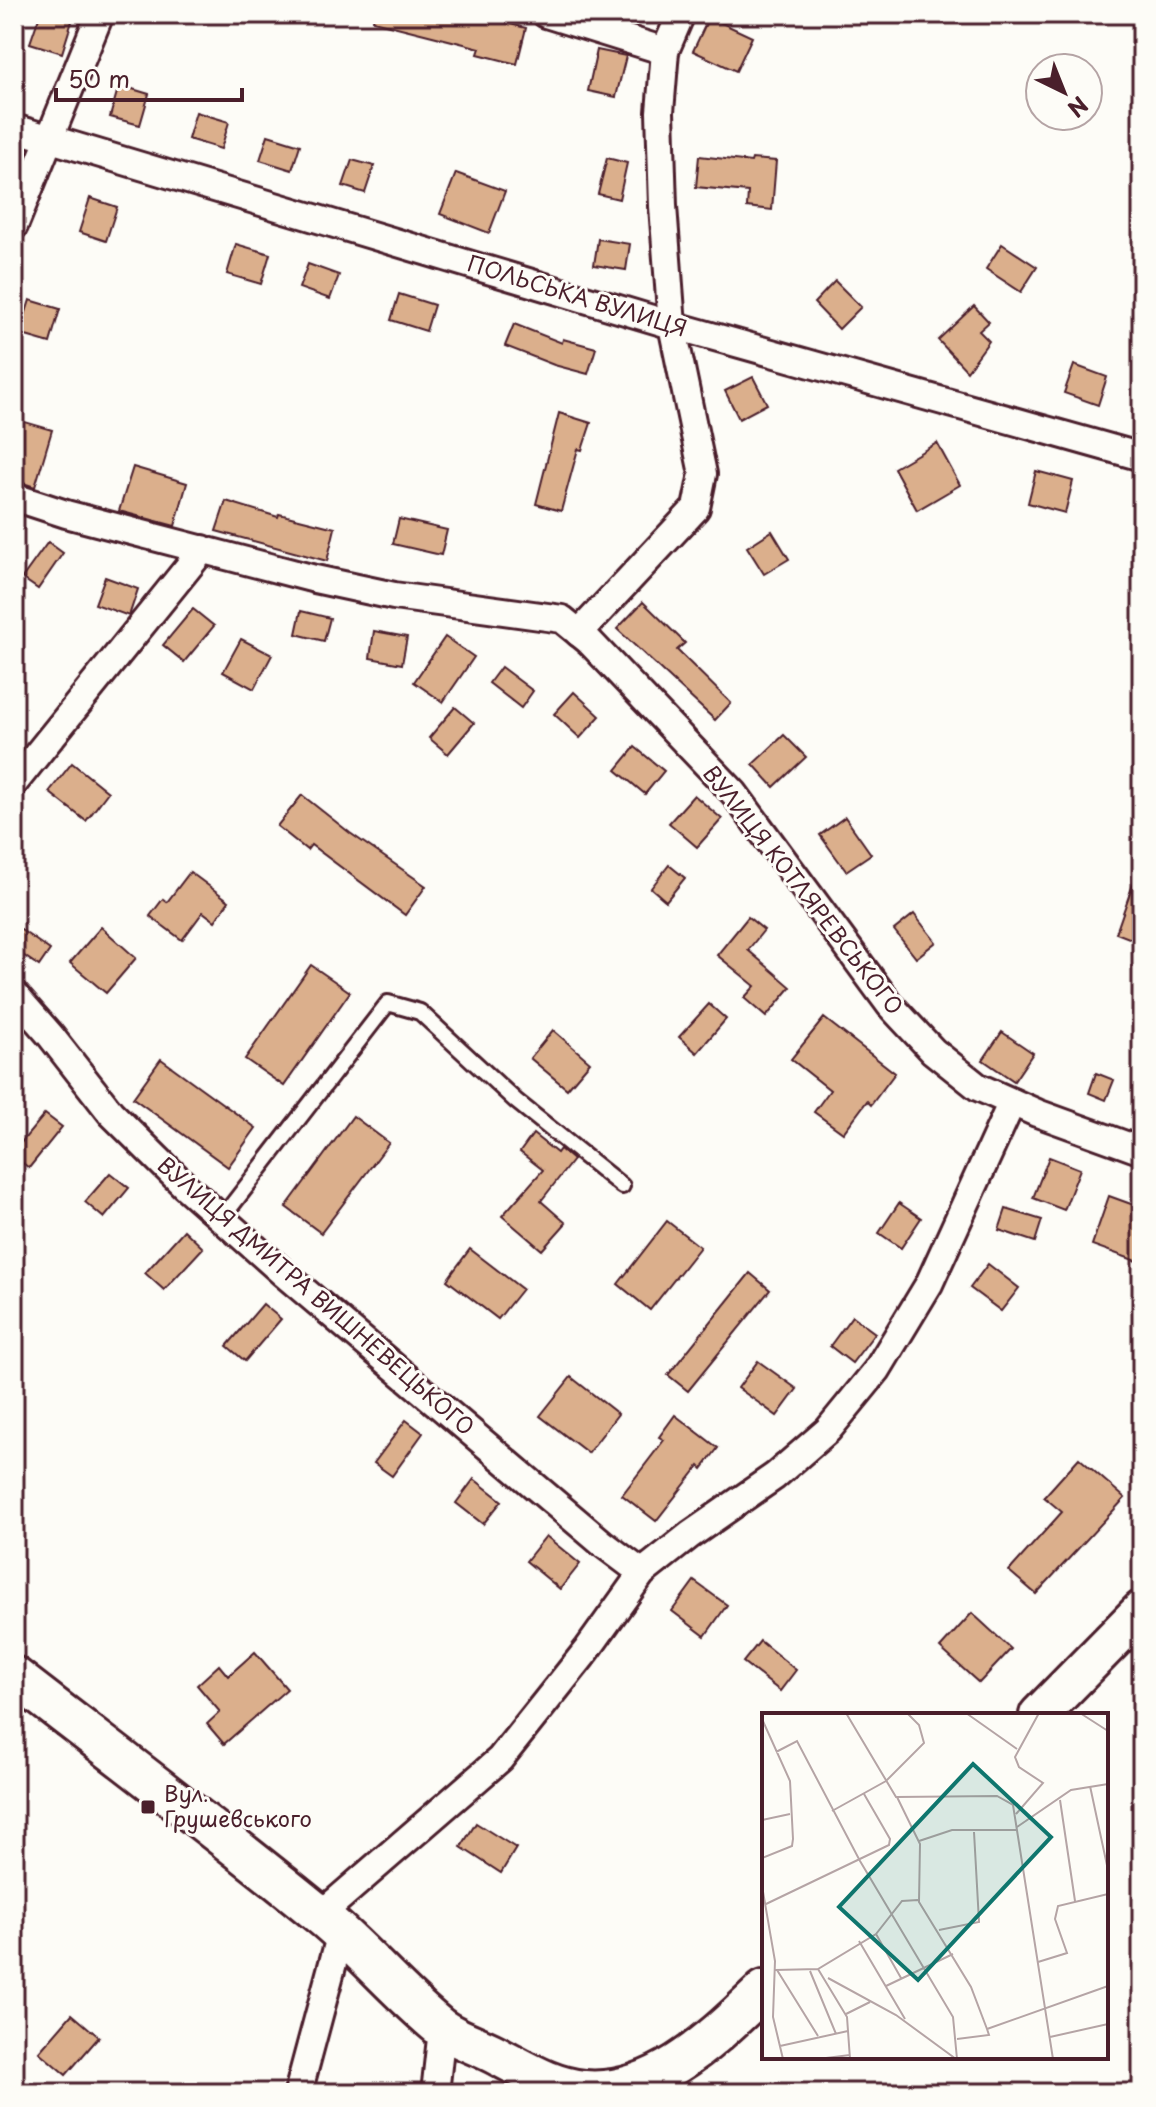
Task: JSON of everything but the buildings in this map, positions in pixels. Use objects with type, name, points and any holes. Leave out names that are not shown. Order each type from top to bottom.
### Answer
[{"type":"main road","points":[[1041,1713],[1142,1610]]},
{"type":"main road","points":[[14,1676],[330,1924],[442,2029],[538,2079],[584,2090],[621,2087],[654,2076],[685,2059],[762,1992]]},
{"type":"street","points":[[14,226],[100,14]]},
{"type":"street","points":[[546,14],[665,51]]},
{"type":"street","points":[[579,633],[696,508],[703,474],[672,325],[663,206],[660,112],[665,51],[681,14]]},
{"type":"street","name":"ПОЛЬСЬКА ВУЛИЦЯ","points":[[14,128],[672,325],[1142,457]]},
{"type":"street","name":"ВУЛИЦЯ КОТЛЯРЕВСЬКОГО","points":[[14,497],[66,514],[315,579],[394,596],[562,619],[734,793],[890,1005],[933,1051],[978,1087],[1142,1151]]},
{"type":"street","points":[[14,783],[203,549]]},
{"type":"street","name":"ВУЛИЦЯ ДМИТРА ВИШНЕВЕЦЬКОГО","points":[[14,994],[111,1113],[222,1218],[602,1543],[642,1573]]},
{"type":"street","points":[[298,2093],[330,1924],[500,1759],[587,1650],[642,1573],[690,1535],[775,1476],[828,1430],[877,1370],[929,1284],[1012,1102]]},
{"type":"street","points":[[435,2093],[442,2029]]},
{"type":"lane","points":[[222,1218],[388,1003],[420,1012],[516,1101],[622,1186]]},
{"type":"place","name":"Вул. Грушевського","points":[[148,1807]]}]
